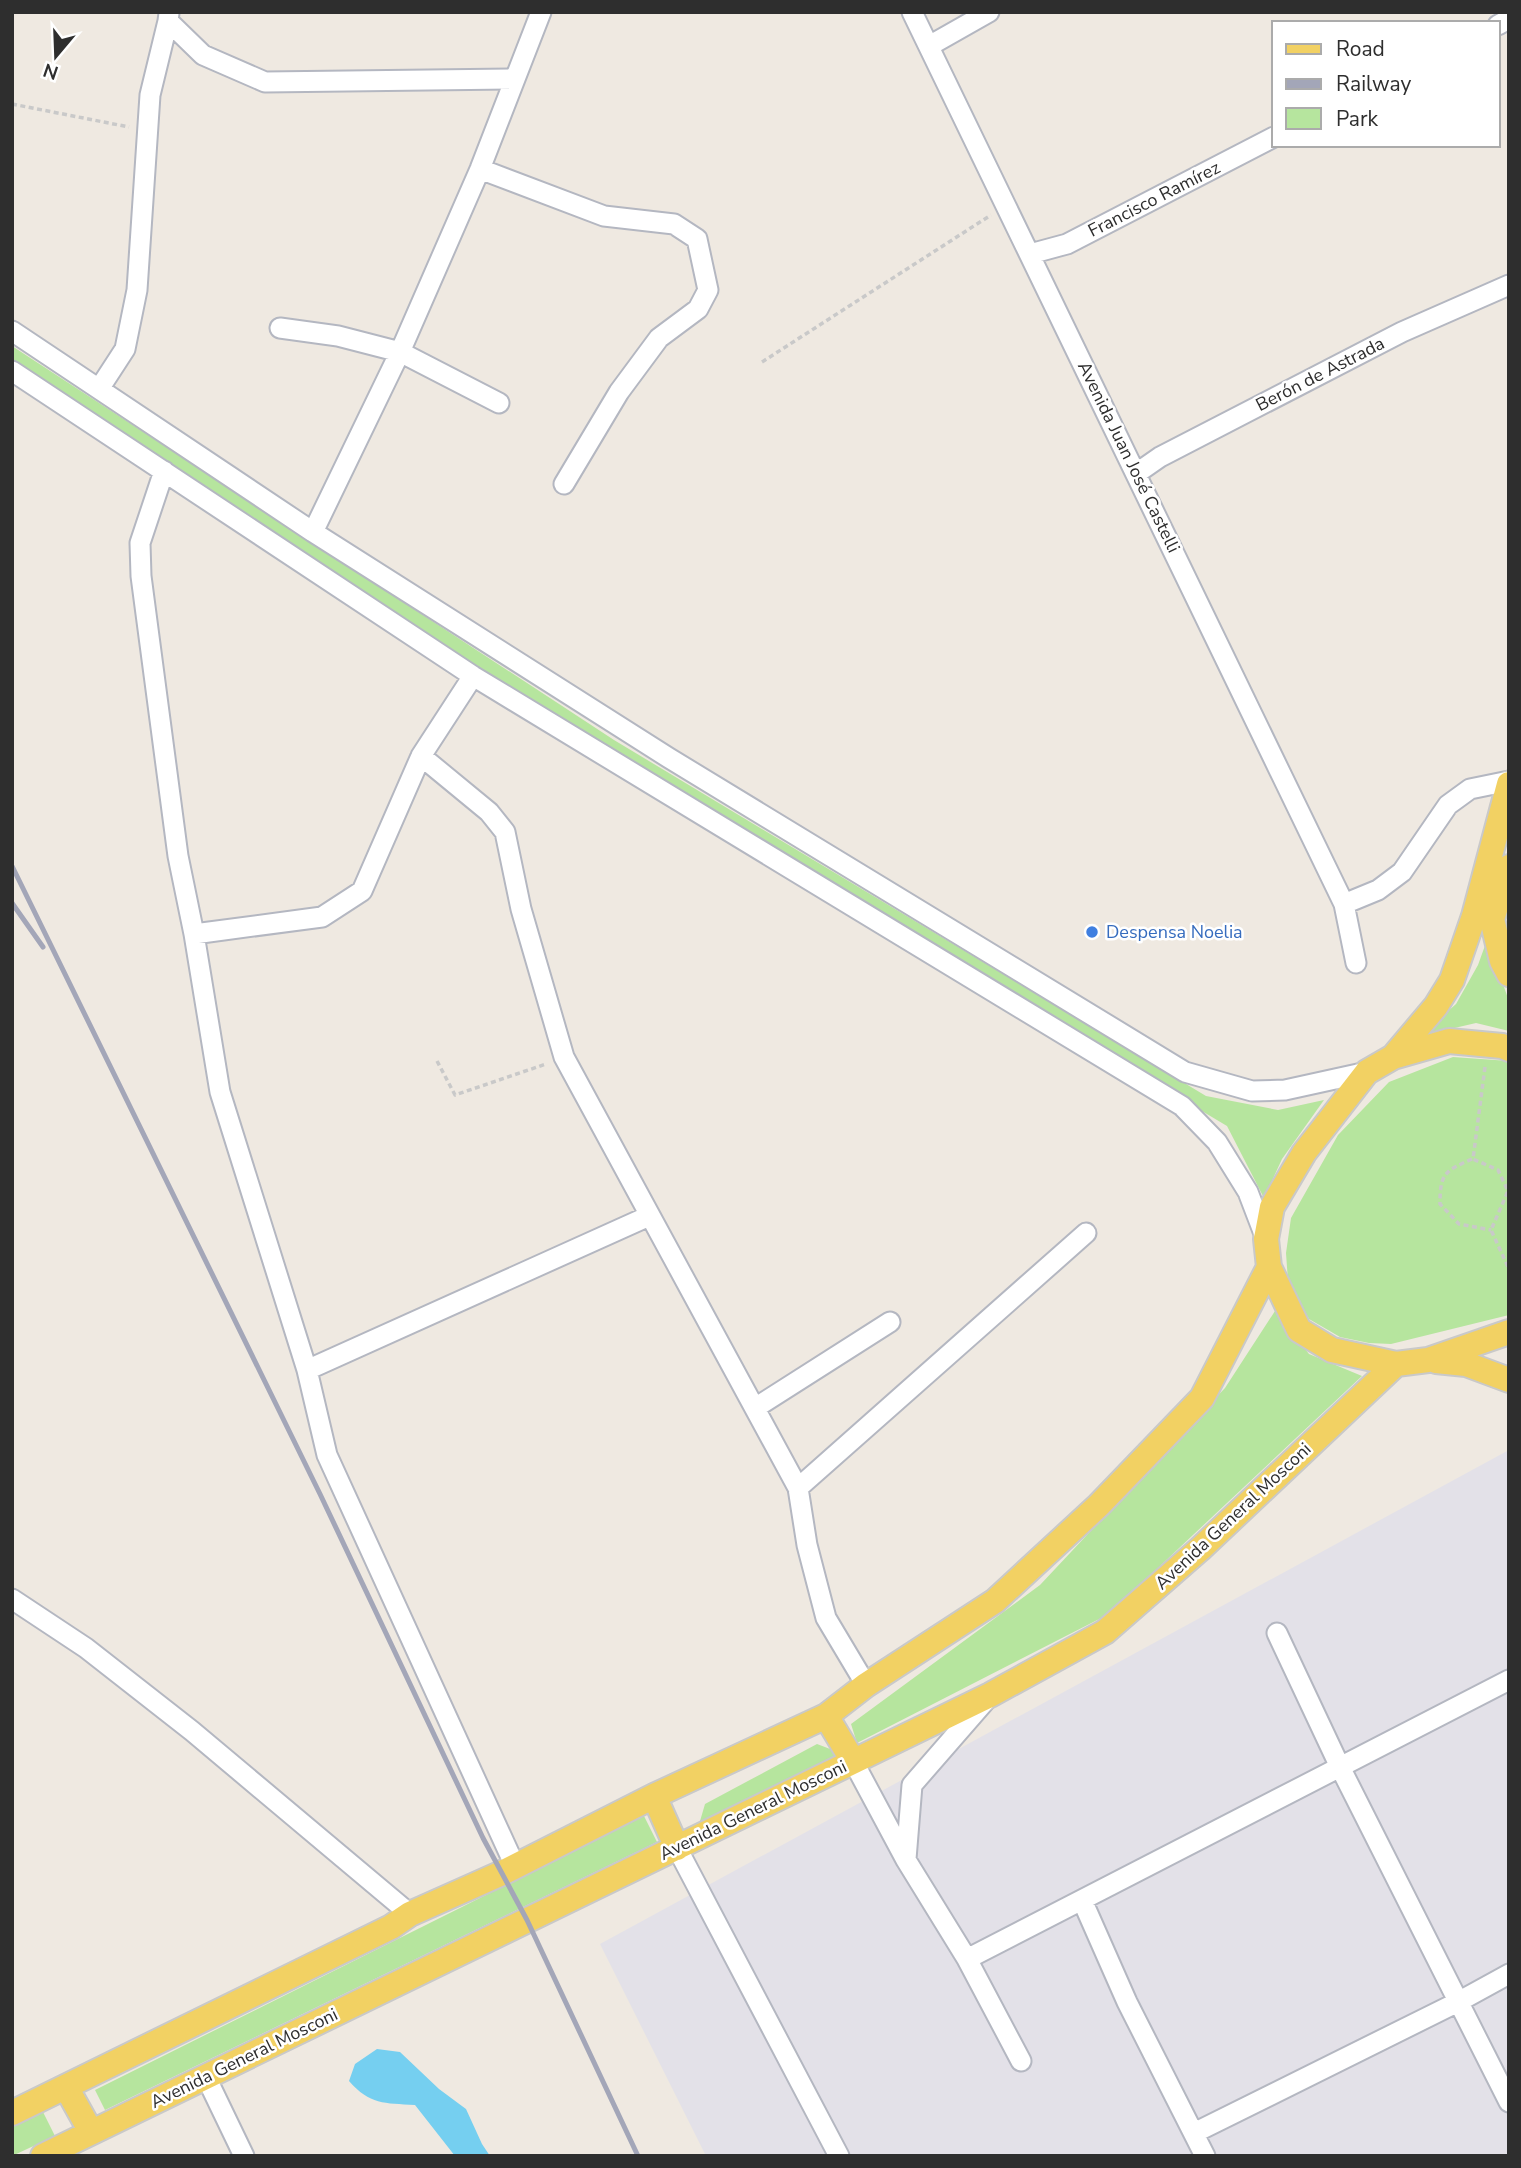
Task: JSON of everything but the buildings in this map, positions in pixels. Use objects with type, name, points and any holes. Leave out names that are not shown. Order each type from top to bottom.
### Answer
[{"type":"main road","points":[[1393,1057],[1436,1006],[1452,980],[1474,916],[1509,783]]},
{"type":"main road","points":[[1509,867],[1492,919],[1502,961],[1509,974]]},
{"type":"main road","points":[[1498,1046],[1449,1041],[1393,1057],[1367,1072],[1304,1153],[1272,1207],[1266,1239],[1269,1267],[1299,1330],[1332,1350],[1396,1364],[1428,1360],[1509,1332]]},
{"type":"main road","points":[[12,2113],[391,1927],[410,1914],[826,1716],[866,1685],[995,1601],[1109,1495],[1202,1398],[1269,1267]]},
{"type":"main road","points":[[1428,1360],[1466,1364],[1509,1380]]},
{"type":"main road","name":"Avenida General Mosconi","points":[[43,2156],[990,1695],[1105,1632],[1229,1522],[1396,1364]]},
{"type":"main road","points":[[826,1716],[853,1761]]},
{"type":"main road","points":[[654,1796],[677,1848]]},
{"type":"main road","points":[[66,2087],[91,2132]]},
{"type":"street","points":[[313,532],[400,352],[480,169],[541,12]]},
{"type":"street","name":"Avenida Juan José Castelli","points":[[912,12],[1345,904],[1356,963]]},
{"type":"street","points":[[929,46],[989,12]]},
{"type":"street","points":[[169,17],[203,55],[265,82],[514,79]]},
{"type":"street","points":[[99,389],[124,349],[137,290],[150,95],[169,17]]},
{"type":"street","name":"Francisco Ramírez","points":[[1030,254],[1067,244],[1272,138]]},
{"type":"street","points":[[480,169],[604,216],[674,224],[697,239],[708,290],[698,309],[659,338],[619,392],[564,484]]},
{"type":"street","name":"Berón de Astrada","points":[[1137,473],[1160,457],[1402,332],[1509,285]]},
{"type":"street","points":[[280,328],[338,336],[400,352],[499,403]]},
{"type":"street","points":[[12,331],[313,532],[669,758],[1185,1072],[1252,1091],[1285,1090],[1367,1072]]},
{"type":"street","points":[[12,371],[472,676],[1182,1106],[1217,1142],[1248,1192],[1266,1239]]},
{"type":"street","points":[[164,471],[140,543],[141,576],[178,856],[220,1092],[307,1370],[327,1455],[515,1866]]},
{"type":"street","points":[[194,934],[322,917],[362,891],[421,756],[472,676]]},
{"type":"street","points":[[421,756],[489,812],[505,832],[521,909],[564,1057],[798,1488],[807,1545],[826,1618],[866,1685]]},
{"type":"street","points":[[1345,904],[1378,890],[1402,872],[1448,805],[1470,789],[1509,783]]},
{"type":"street","points":[[307,1370],[649,1216]]},
{"type":"street","points":[[798,1488],[1086,1233]]},
{"type":"street","points":[[755,1408],[890,1322]]},
{"type":"street","points":[[12,1599],[86,1648],[192,1731],[410,1914]]},
{"type":"street","points":[[1277,1633],[1340,1767],[1509,2102]]},
{"type":"street","points":[[967,1959],[1509,1680]]},
{"type":"street","points":[[906,1860],[912,1785],[990,1695]]},
{"type":"street","points":[[853,1761],[906,1860],[967,1959],[1021,2061]]},
{"type":"street","points":[[677,1848],[839,2156]]},
{"type":"street","points":[[1082,1900],[1127,2002],[1205,2156]]},
{"type":"street","points":[[1194,2133],[1509,1974]]},
{"type":"street","points":[[205,2077],[244,2156]]},
{"type":"path","points":[[12,104],[148,131]]},
{"type":"path","points":[[762,362],[1004,206]]},
{"type":"path","points":[[1474,1159],[1498,1046]]},
{"type":"path","points":[[438,1061],[455,1095],[564,1057]]},
{"type":"path","points":[[1491,1230],[1459,1224],[1440,1204],[1440,1182],[1447,1170],[1474,1159],[1498,1170],[1508,1191],[1491,1230],[1509,1269]]},
{"type":"shaded area","points":[[1509,1450],[1509,2156],[706,2156],[600,1944]]},
{"type":"green space","points":[[12,346],[614,740],[1206,1096],[1278,1110],[1324,1100],[1282,1159],[1264,1198],[1227,1126],[608,756],[12,359]]},
{"type":"green space","points":[[1487,940],[1509,1001],[1509,1031],[1476,1023],[1420,1036],[1456,1004],[1478,965]]},
{"type":"green space","points":[[1453,1057],[1509,1061],[1509,1315],[1391,1344],[1340,1337],[1309,1319],[1288,1281],[1286,1253],[1291,1218],[1338,1135],[1389,1082]]},
{"type":"green space","points":[[1275,1311],[1309,1354],[1362,1376],[1109,1614],[857,1743],[851,1724],[1040,1585],[1225,1388]]},
{"type":"green space","points":[[817,1744],[838,1752],[837,1760],[698,1828],[705,1804]]},
{"type":"green space","points":[[644,1816],[657,1842],[105,2110],[95,2090]]},
{"type":"green space","points":[[42,2110],[55,2136],[12,2156],[12,2125]]},
{"type":"water","points":[[377,2049],[400,2052],[439,2089],[466,2109],[490,2156],[455,2156],[415,2105],[378,2101],[357,2089],[349,2081],[355,2064]]},
{"type":"railway","points":[[12,866],[320,1494],[483,1838],[527,1920],[638,2156]]},
{"type":"railway","points":[[12,903],[43,947]]},
{"type":"place","name":"Despensa Noelia","points":[[1092,932]]}]
